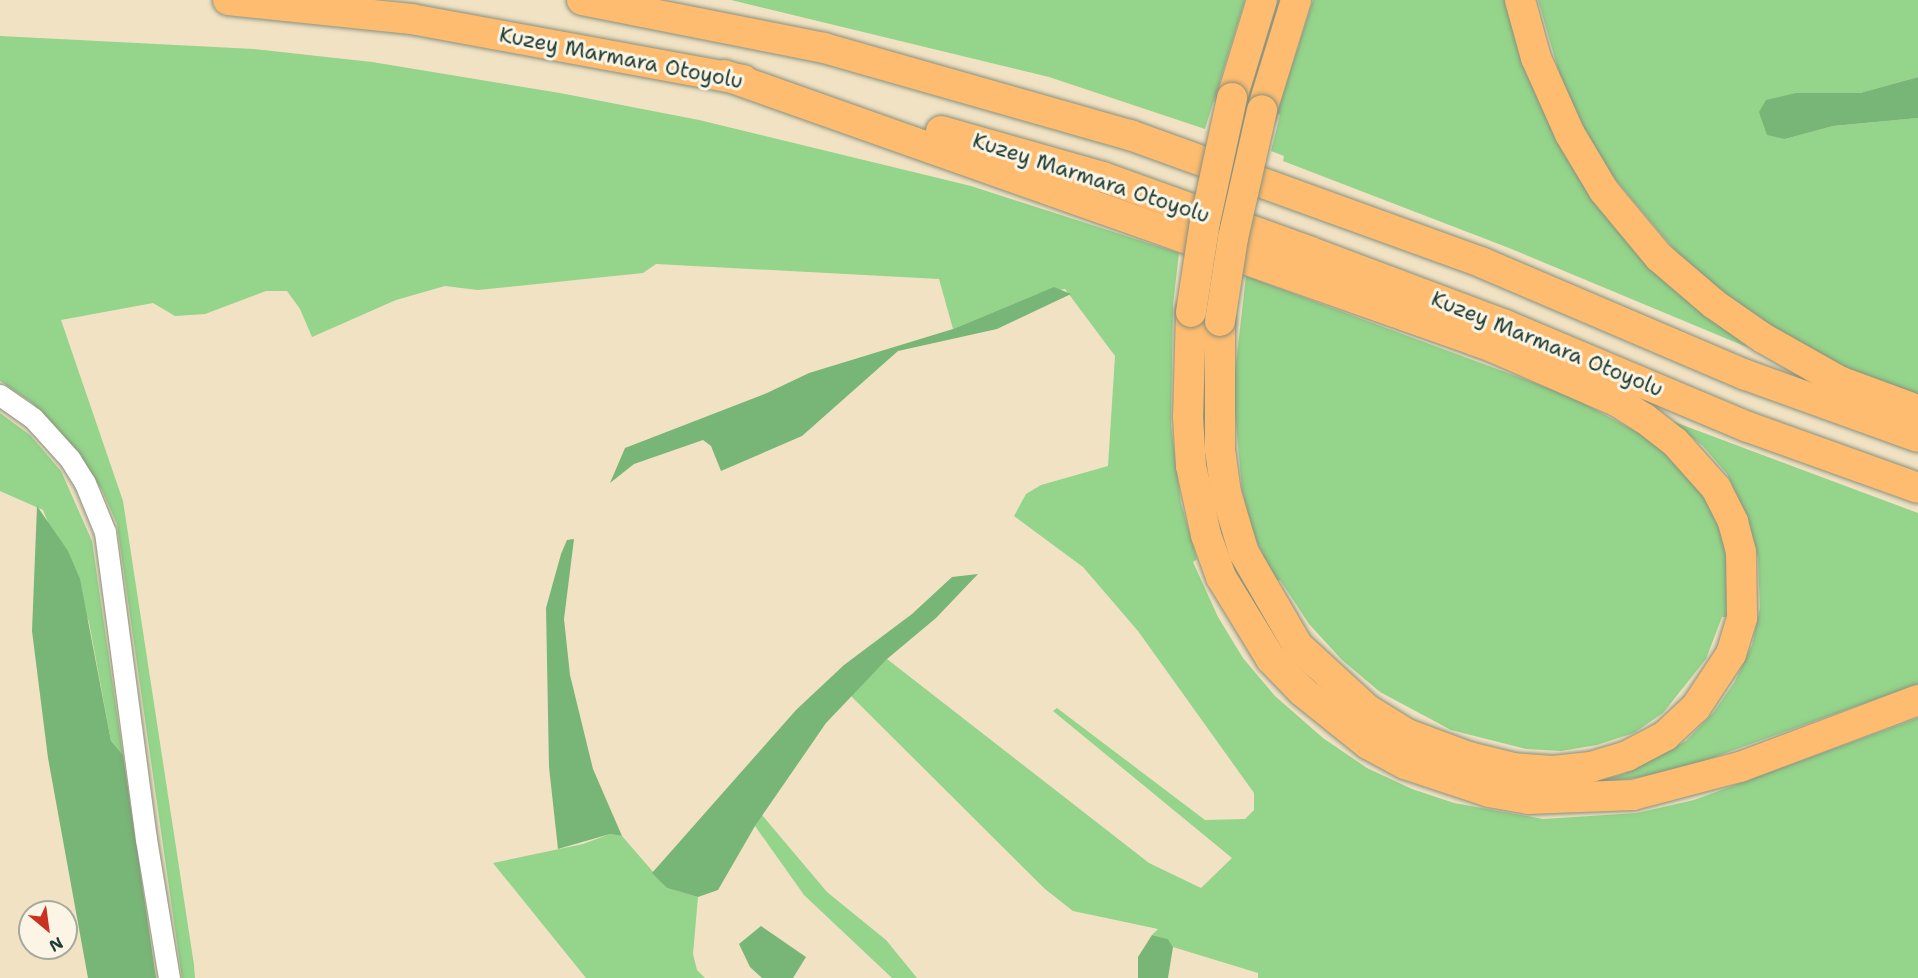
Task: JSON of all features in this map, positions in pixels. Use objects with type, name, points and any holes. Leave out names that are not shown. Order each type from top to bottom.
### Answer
[{"type":"highway","name":"Kuzey Marmara Otoyolu","points":[[228,0],[411,19],[724,75],[1103,177],[1505,325],[1748,427],[1918,488]]},
{"type":"highway","points":[[582,0],[824,48],[1130,135],[1483,263],[1746,375],[1918,437]]},
{"type":"highway","points":[[1262,0],[1232,98],[1191,312],[1188,417],[1191,466],[1202,518],[1221,577],[1271,659],[1302,691],[1368,744],[1405,764],[1489,792],[1528,799],[1633,795],[1740,767],[1918,700]]},
{"type":"highway","points":[[724,75],[1490,346],[1618,402],[1644,418],[1675,442],[1716,488],[1733,522],[1741,552],[1744,584],[1737,636],[1718,679],[1696,707],[1665,736],[1626,756],[1590,767],[1553,771],[1514,768],[1468,757],[1407,734],[1368,710],[1298,646],[1244,553],[1226,493],[1220,450],[1220,321],[1233,238],[1262,110],[1296,0]]},
{"type":"highway","points":[[1520,0],[1536,58],[1570,134],[1604,191],[1659,257],[1714,304],[1763,338],[1839,381],[1918,410]]},
{"type":"street","points":[[0,395],[33,418],[70,459],[85,483],[105,532],[146,839],[169,978]]},
{"type":"green space","points":[[731,0],[1245,0],[1205,129],[1049,77]]},
{"type":"green space","points":[[1313,0],[1507,0],[1664,279],[1749,348],[1509,248],[1283,161],[1284,156],[1271,151],[1280,115],[1277,113]]},
{"type":"green space","points":[[1538,0],[1918,0],[1918,77],[1860,93],[1796,93],[1785,139],[1833,126],[1918,118],[1918,396],[1813,354],[1720,292],[1679,255],[1610,173],[1579,121],[1561,79]]},
{"type":"green space","points":[[0,36],[254,49],[372,62],[560,93],[699,120],[971,186],[1179,253],[1173,305],[1171,425],[1181,503],[1197,559],[1193,562],[1218,617],[1243,658],[1275,696],[1323,738],[1367,768],[1412,789],[1454,803],[1543,819],[1637,813],[1694,800],[1918,718],[1918,978],[1258,978],[1258,973],[1173,947],[1168,939],[1152,935],[1158,929],[1073,911],[1045,889],[850,695],[887,659],[1149,863],[1201,888],[1232,858],[1053,711],[1057,708],[1205,820],[1245,819],[1254,810],[1254,793],[1138,631],[1083,567],[1014,516],[1026,494],[1041,485],[1108,466],[1115,356],[1065,289],[1037,294],[953,329],[939,279],[656,264],[643,273],[478,290],[445,286],[396,300],[312,337],[300,309],[287,291],[266,291],[205,314],[175,316],[153,303],[61,320],[123,501],[194,965],[195,978],[182,978],[117,524],[102,490],[58,429],[31,402],[0,381]]},
{"type":"green space","points":[[1918,77],[1918,118],[1833,126],[1785,139],[1767,135],[1759,112],[1766,100],[1796,93],[1860,93]]},
{"type":"green space","points":[[1246,276],[1570,396],[1646,437],[1679,465],[1706,499],[1723,537],[1730,584],[1728,617],[1722,617],[1706,659],[1663,713],[1634,733],[1597,745],[1561,751],[1526,749],[1451,730],[1380,692],[1342,660],[1309,624],[1280,580],[1275,581],[1252,531],[1242,490],[1233,389]]},
{"type":"green space","points":[[1054,287],[1071,294],[997,329],[898,351],[802,436],[721,471],[711,446],[703,440],[634,464],[610,483],[625,448],[767,393],[809,373],[953,329]]},
{"type":"green space","points":[[0,413],[30,435],[61,471],[92,541],[123,755],[111,741],[89,622],[43,510],[0,491]]},
{"type":"green space","points":[[1672,421],[1918,513],[1918,684],[1670,773],[1590,784],[1624,774],[1686,741],[1713,713],[1734,683],[1752,645],[1760,608],[1758,558],[1748,519],[1727,474],[1703,446]]},
{"type":"green space","points":[[37,506],[68,551],[80,579],[111,741],[123,755],[156,978],[88,978],[78,923],[78,900],[74,900],[48,758],[32,631]]},
{"type":"green space","points":[[574,539],[564,619],[570,675],[593,769],[622,836],[610,834],[558,849],[549,767],[546,608],[561,554],[567,540]]},
{"type":"green space","points":[[978,574],[936,618],[887,659],[826,723],[755,826],[718,890],[698,897],[667,888],[652,873],[796,710],[844,665],[912,614],[952,577]]},
{"type":"green space","points":[[762,815],[827,892],[886,940],[917,978],[892,978],[804,895],[755,826]]},
{"type":"green space","points":[[610,834],[622,836],[667,888],[698,897],[693,954],[697,970],[705,978],[586,978],[493,863],[583,844]]},
{"type":"green space","points":[[761,926],[806,957],[793,978],[762,978],[750,967],[739,944]]},
{"type":"green space","points":[[1152,935],[1168,939],[1173,947],[1168,978],[1138,978],[1138,957]]}]
